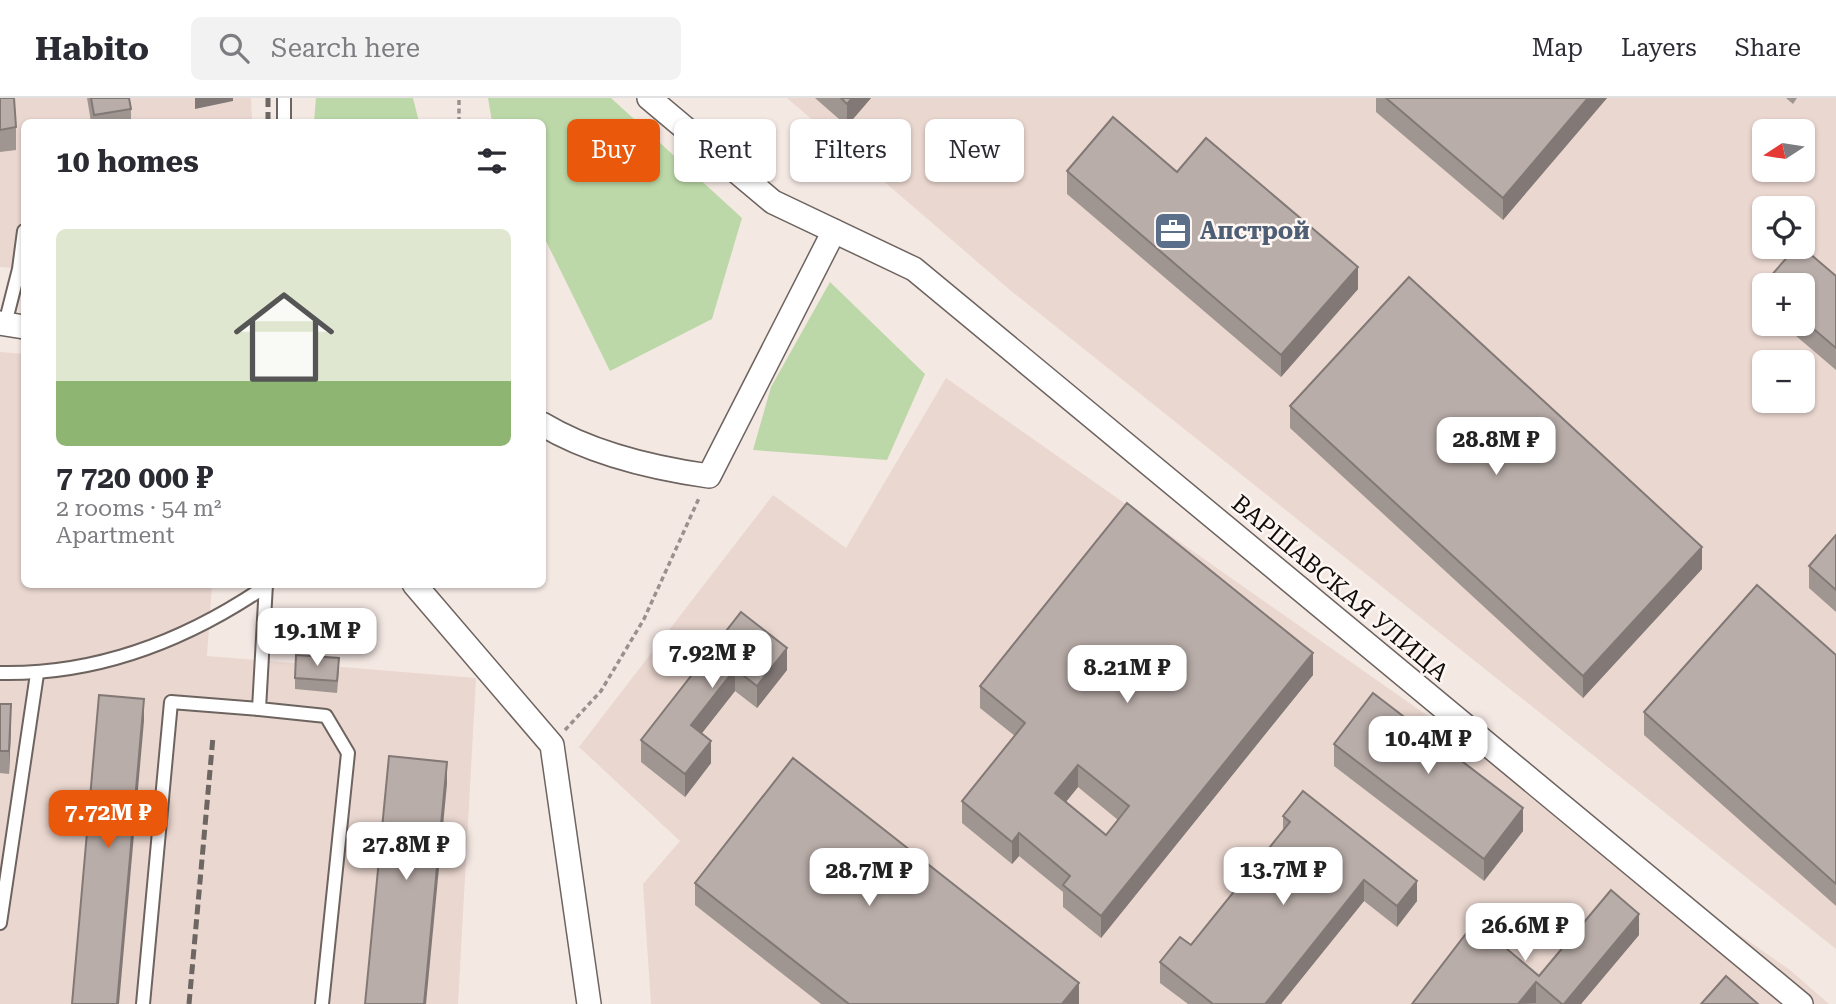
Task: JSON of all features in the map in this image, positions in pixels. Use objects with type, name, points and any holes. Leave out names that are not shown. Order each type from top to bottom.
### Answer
[{"type":"street","name":"ВАРШАВСКАЯ УЛИЦА","points":[[649,98],[772,202],[914,270],[1801,1004]]},
{"type":"street","points":[[546,426],[567,439],[659,469],[709,476],[834,231]]},
{"type":"street","points":[[417,588],[552,745],[589,1004]]},
{"type":"lane","points":[[284,98],[284,119]]},
{"type":"lane","points":[[10,325],[21,254]]},
{"type":"lane","points":[[0,673],[37,674],[124,657],[209,624],[262,588]]},
{"type":"lane","points":[[259,709],[266,588]]},
{"type":"lane","points":[[0,923],[37,674]]},
{"type":"lane","points":[[143,1004],[171,702],[326,716],[348,753],[322,1004]]},
{"type":"path","points":[[459,98],[459,119]]},
{"type":"path","points":[[552,745],[601,691],[644,619],[709,476]]},
{"type":"shaded area","points":[[0,98],[251,98],[252,119],[21,119],[21,269],[0,267]]},
{"type":"shaded area","points":[[787,98],[1836,98],[1836,949],[1010,290],[885,182],[911,182],[911,119],[811,119]]},
{"type":"shaded area","points":[[0,352],[21,354],[21,588],[212,588],[207,656],[476,678],[458,1004],[0,1004]]},
{"type":"shaded area","points":[[946,378],[1790,970],[1829,1004],[651,1004],[643,884],[680,841],[579,747],[773,495],[846,548]]},
{"type":"green space","points":[[316,98],[413,98],[418,119],[314,119]]},
{"type":"green space","points":[[488,98],[611,98],[634,119],[567,119],[567,182],[660,182],[660,143],[674,156],[674,182],[703,182],[742,218],[712,319],[610,371],[546,241],[546,119],[492,119]]},
{"type":"green space","points":[[830,282],[925,374],[887,460],[753,450],[771,387]]},
{"type":"building","points":[[0,98],[14,98],[16,127],[0,130]]},
{"type":"building","points":[[91,98],[129,98],[131,109],[94,115]]},
{"type":"building","points":[[841,98],[852,98],[847,104]]},
{"type":"building","points":[[1386,98],[1588,98],[1503,198]]},
{"type":"building","points":[[1113,117],[1177,172],[1206,138],[1358,267],[1281,355],[1067,171]]},
{"type":"building","points":[[1815,258],[1836,276],[1836,348],[1815,330],[1815,273],[1773,273],[1786,259]]},
{"type":"building","points":[[1409,277],[1702,547],[1583,676],[1290,406]]},
{"type":"building","points":[[1127,503],[1313,653],[1101,916],[1063,885],[1070,876],[1019,833],[1012,842],[962,801],[1025,723],[980,686]],"holes":[[[1078,765],[1129,806],[1106,835],[1055,793]]]},
{"type":"building","points":[[1836,535],[1836,590],[1809,566]]},
{"type":"building","points":[[1757,585],[1836,655],[1836,884],[1644,712]]},
{"type":"building","points":[[741,612],[787,648],[757,686],[735,669],[691,725],[711,741],[685,774],[641,740]]},
{"type":"building","points":[[296,655],[339,658],[337,681],[295,678]]},
{"type":"building","points":[[1373,693],[1523,808],[1484,859],[1334,744]]},
{"type":"building","points":[[99,695],[144,699],[117,1004],[72,1004]]},
{"type":"building","points":[[0,704],[11,704],[9,751],[0,751]]},
{"type":"building","points":[[389,756],[447,762],[424,1004],[365,1004]]},
{"type":"building","points":[[793,758],[1079,983],[1062,1004],[849,1004],[695,883]]},
{"type":"building","points":[[1303,791],[1417,881],[1397,906],[1364,880],[1265,1004],[1213,1004],[1160,962],[1180,937],[1191,945],[1290,822],[1283,816]]},
{"type":"building","points":[[1611,890],[1639,914],[1564,1004],[1536,982],[1518,1004],[1412,1004],[1475,922],[1539,976]]},
{"type":"building","points":[[1726,976],[1758,1004],[1701,1004]]},
{"type":"railway","points":[[268,98],[268,119]]},
{"type":"railway","points":[[189,1004],[213,737]]},
{"type":"place","name":"Апстрой","points":[[1173,231]]}]
